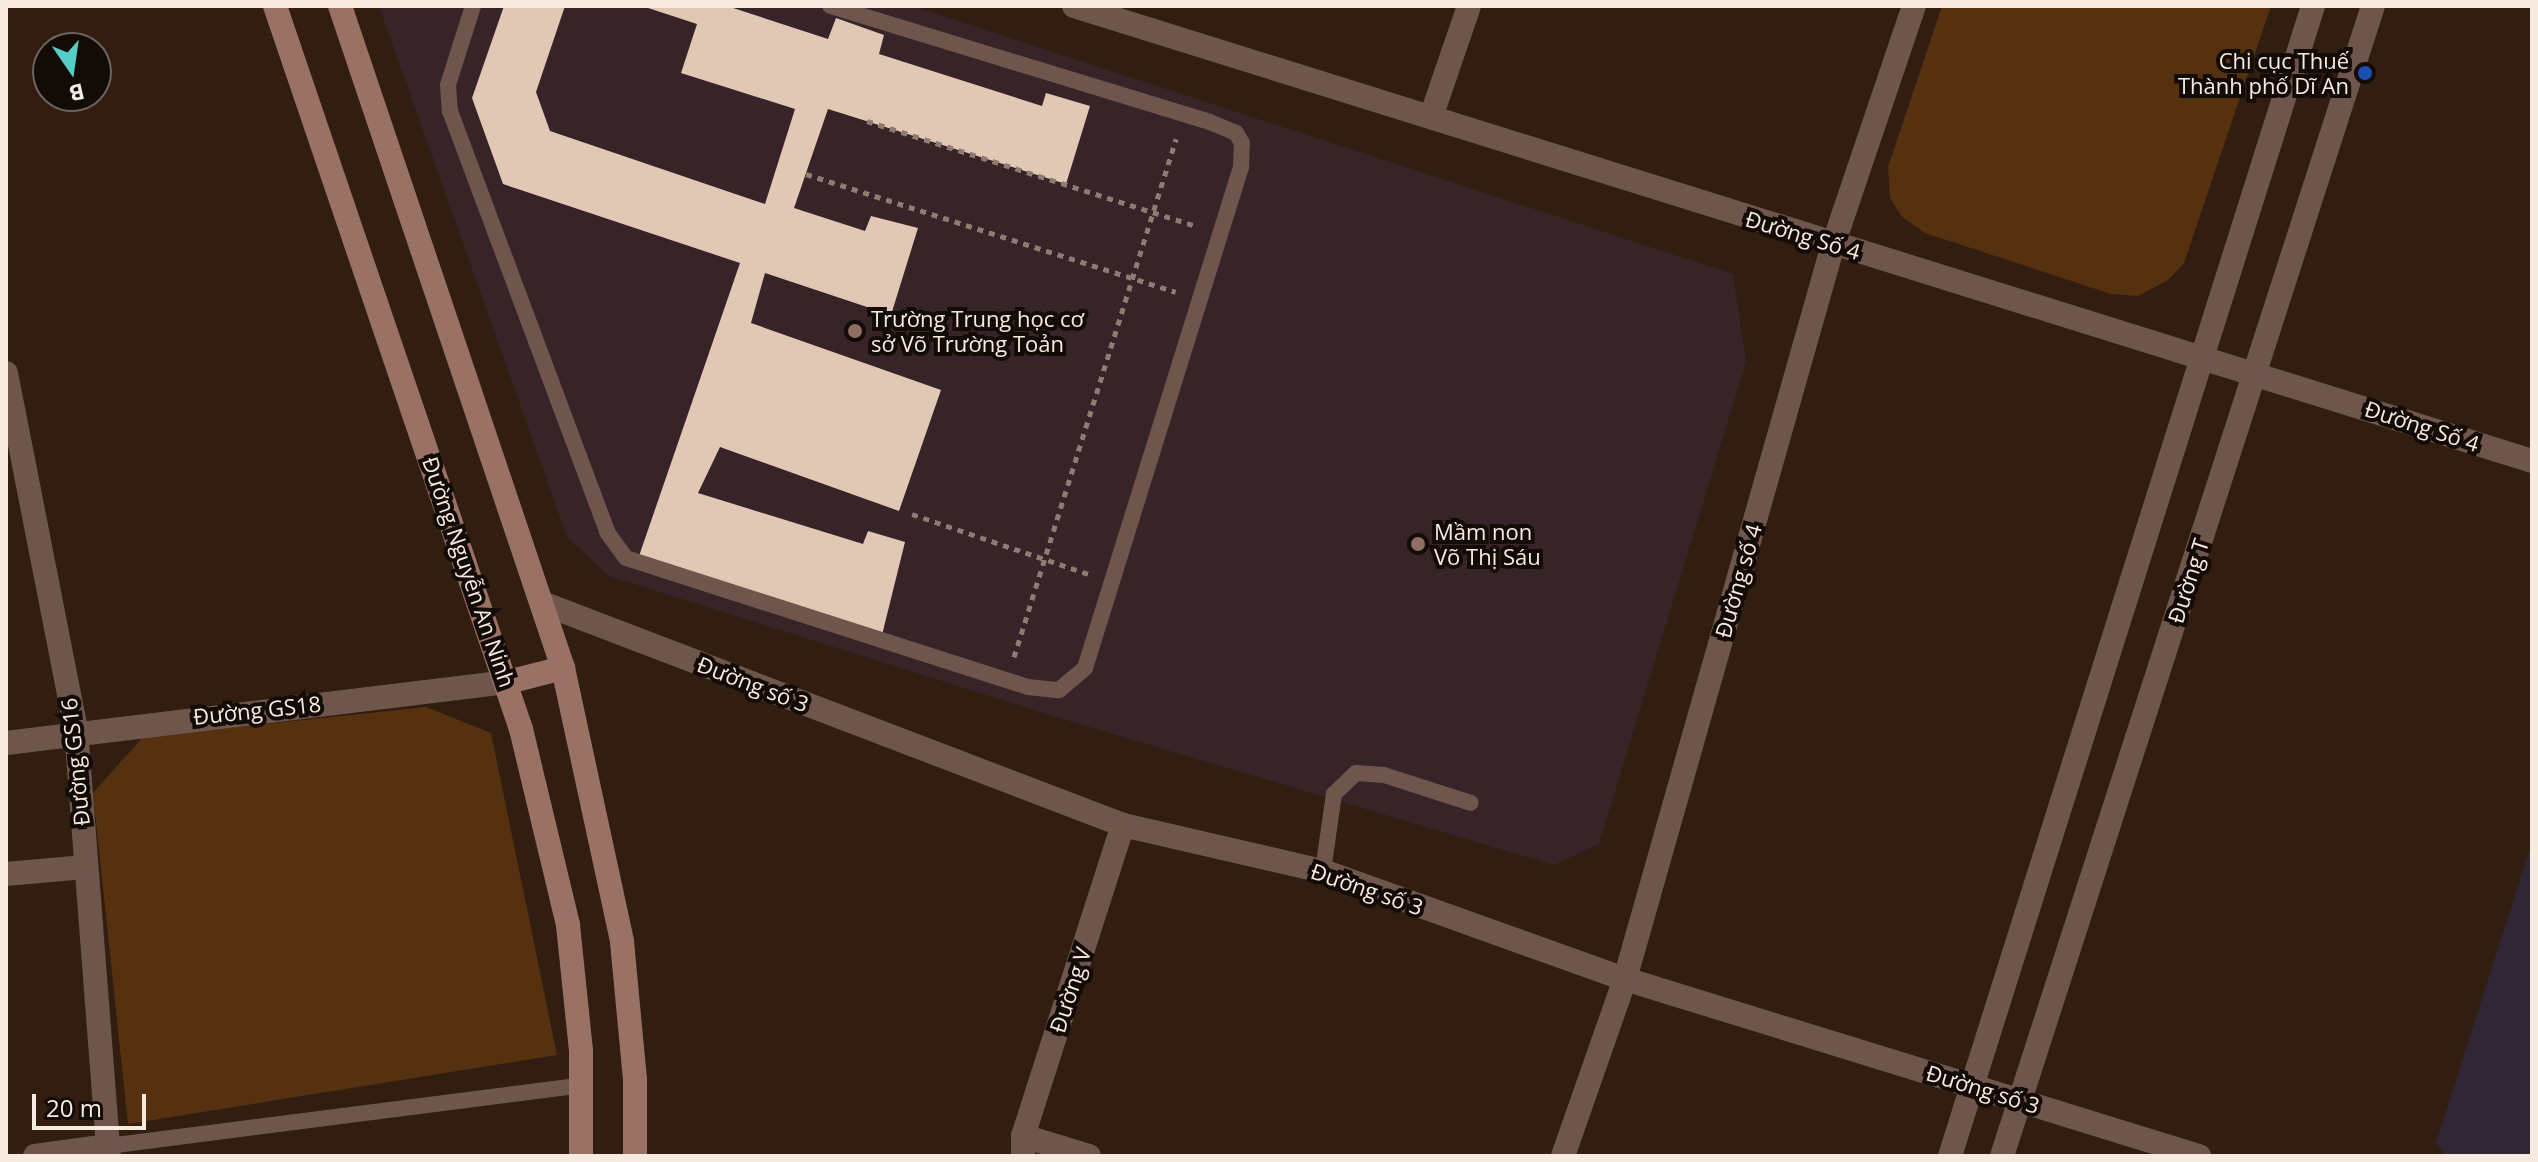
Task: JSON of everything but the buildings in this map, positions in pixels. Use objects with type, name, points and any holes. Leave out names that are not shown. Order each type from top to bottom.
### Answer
[{"type":"main road","name":"Đường Nguyễn An Ninh","points":[[275,6],[508,682],[568,925],[581,1085],[581,1156]]},
{"type":"main road","points":[[340,6],[563,668],[622,942],[634,1063],[635,1156]]},
{"type":"main road","points":[[508,682],[563,668]]},
{"type":"street","name":"Đường Số 4","points":[[1074,6],[2532,461]]},
{"type":"street","points":[[1431,117],[1469,6]]},
{"type":"street","name":"Đường số 4","points":[[1563,1156],[1625,979],[1833,245],[1914,6]]},
{"type":"street","points":[[1950,1156],[1975,1087],[2313,6]]},
{"type":"street","name":"Đường T","points":[[2002,1156],[2373,6]]},
{"type":"street","name":"Đường GS16","points":[[6,373],[76,730],[108,1151]]},
{"type":"street","name":"Đường số 3","points":[[542,603],[1123,825],[1323,871],[1625,979],[2199,1156]]},
{"type":"street","name":"Đường GS18","points":[[6,743],[76,730],[508,682]]},
{"type":"street","name":"Đường V","points":[[1023,1146],[1123,825]]},
{"type":"street","points":[[6,874],[85,867]]},
{"type":"street","points":[[1023,1146],[1089,1156]]},
{"type":"street","points":[[35,1156],[108,1151]]},
{"type":"lane","points":[[473,6],[448,85],[450,111],[607,532],[626,558],[1006,681],[1059,690],[1085,668],[1241,167],[1242,143],[1236,133],[1184,114],[830,6]]},
{"type":"lane","points":[[1323,871],[1334,794],[1356,773],[1384,775],[1471,803]]},
{"type":"lane","points":[[108,1151],[581,1085]]},
{"type":"path","points":[[1006,681],[1184,114]]},
{"type":"path","points":[[867,121],[1220,235]]},
{"type":"path","points":[[806,174],[1200,300]]},
{"type":"path","points":[[912,514],[1112,582]]},
{"type":"shaded area","points":[[379,6],[912,6],[1733,274],[1746,362],[1599,844],[1554,865],[1056,717],[609,576],[567,537]]},
{"type":"shaded area","points":[[1942,6],[2271,6],[2184,263],[2168,280],[2138,296],[2111,294],[1925,233],[1902,217],[1890,198],[1888,167]]},
{"type":"shaded area","points":[[426,707],[491,733],[557,1055],[128,1124],[93,793],[143,737]]},
{"type":"shaded area","points":[[2532,842],[2532,1156],[2446,1156],[2436,1143]]},
{"type":"place","name":"Chi cục Thuế Thành phố Dĩ An","points":[[2365,73]]},
{"type":"place","name":"Trường Trung học cơ sở Võ Trường Toản","points":[[855,331]]},
{"type":"place","name":"Mầm non Võ Thị Sáu","points":[[1418,544]]}]
